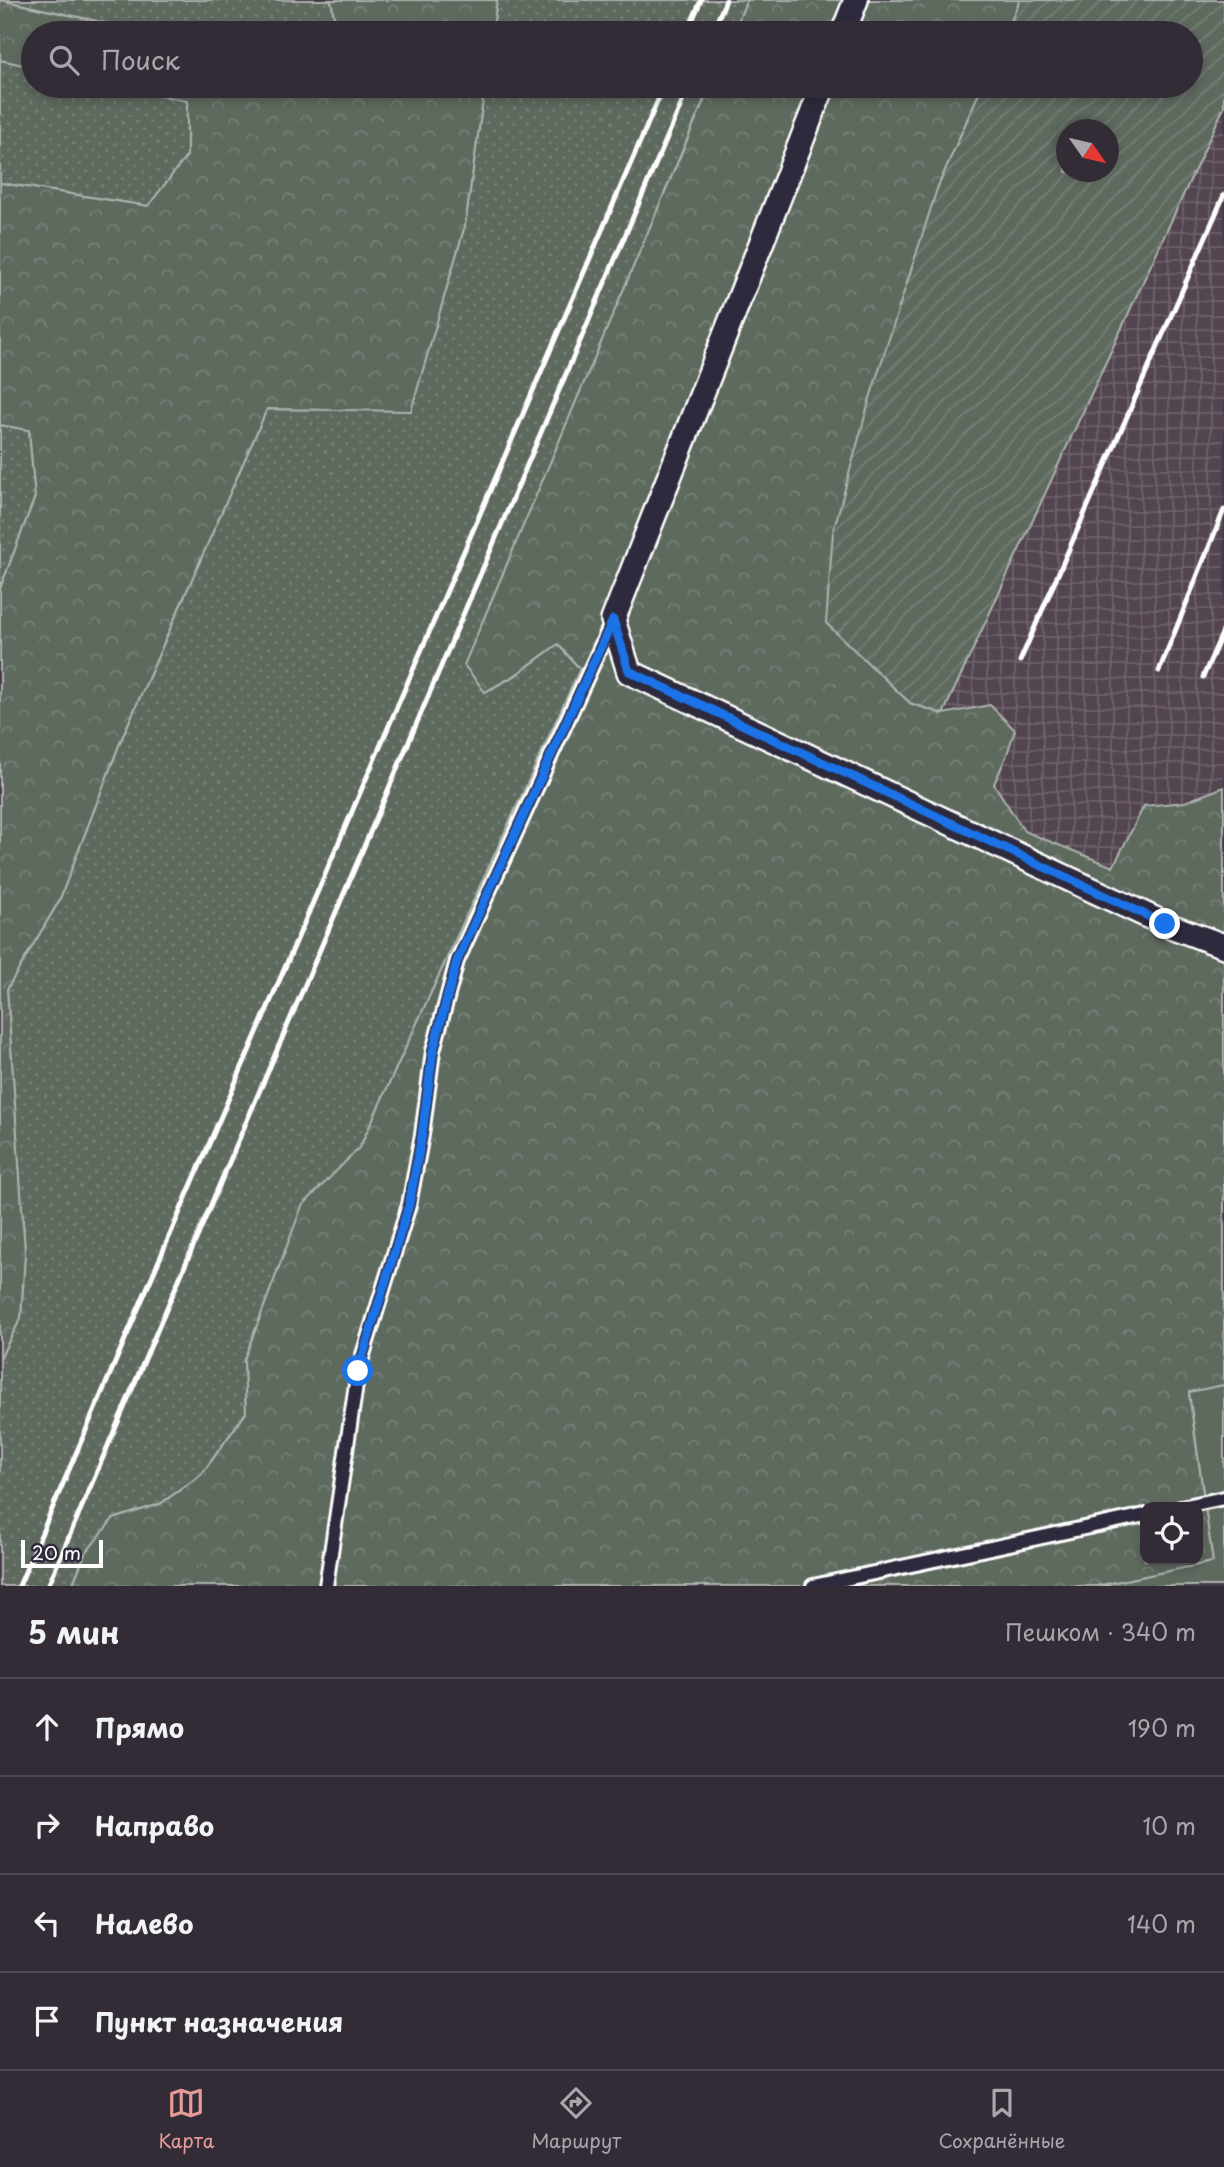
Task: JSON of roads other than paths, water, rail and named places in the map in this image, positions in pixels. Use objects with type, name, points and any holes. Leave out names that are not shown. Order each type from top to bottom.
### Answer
[{"type":"street","points":[[848,21],[856,0]]},
{"type":"street","points":[[818,98],[613,620],[629,671],[1165,924],[1224,946]]},
{"type":"lane","points":[[326,1586],[358,1371],[409,1205],[433,1051],[457,961],[613,620]]},
{"type":"lane","points":[[1203,1502],[1224,1498]]},
{"type":"lane","points":[[813,1586],[1140,1516]]},
{"type":"railway","points":[[692,21],[701,0]]},
{"type":"railway","points":[[717,21],[726,0]]},
{"type":"railway","points":[[19,1586],[659,98]]},
{"type":"railway","points":[[48,1586],[684,98]]},
{"type":"railway","points":[[1020,661],[1224,195]]},
{"type":"railway","points":[[1159,671],[1224,510]]},
{"type":"railway","points":[[1203,677],[1224,629]]}]
